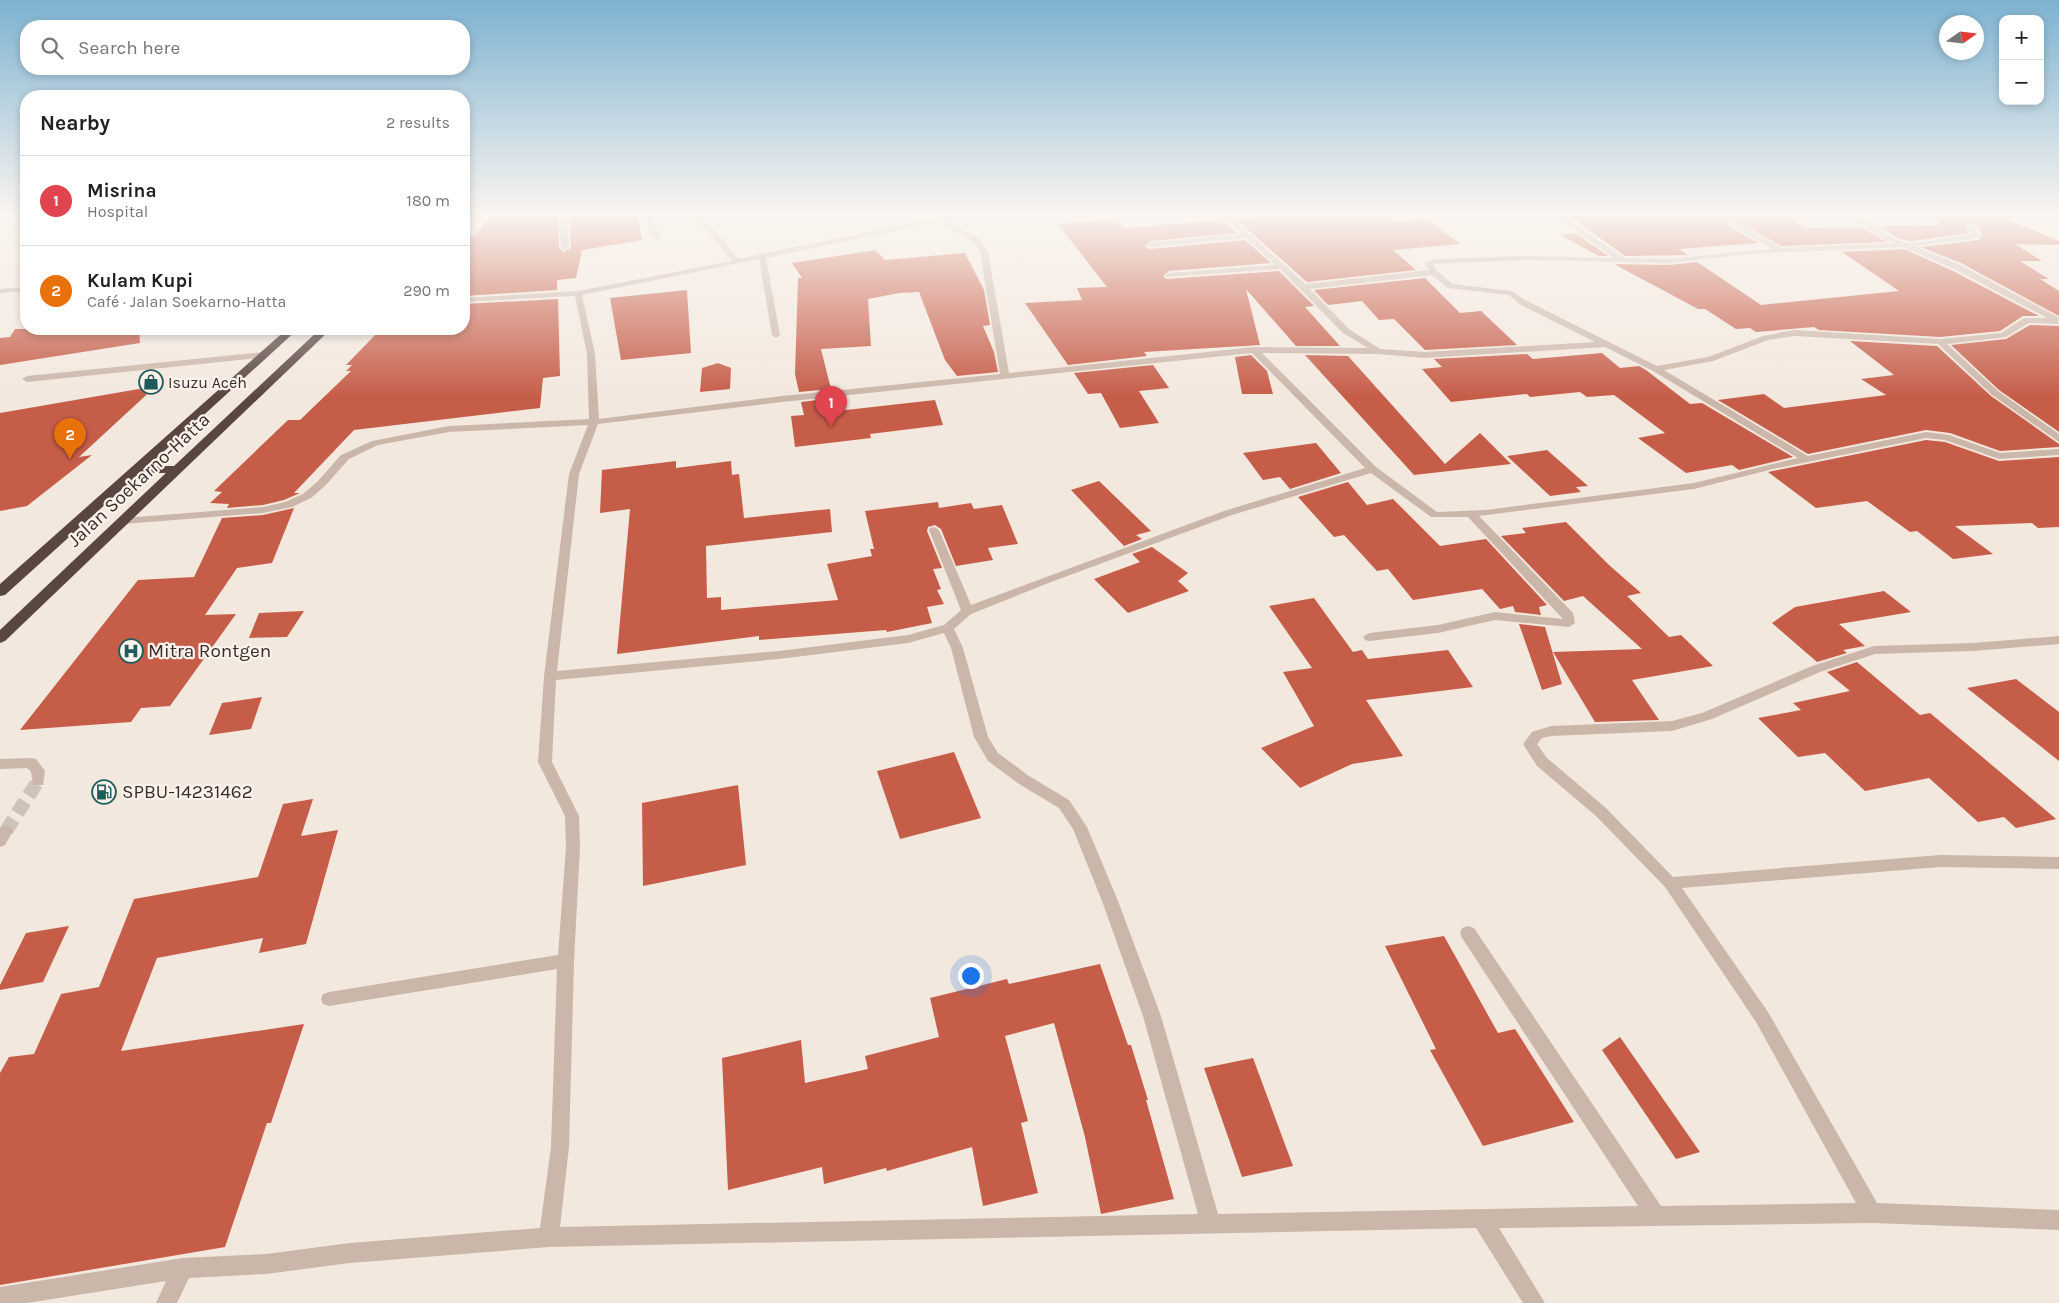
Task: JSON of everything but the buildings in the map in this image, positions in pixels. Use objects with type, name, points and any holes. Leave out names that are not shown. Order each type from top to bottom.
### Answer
[{"type":"highway","name":"Jalan Soekarno-Hatta","points":[[0,592],[286,335]]},
{"type":"highway","name":"Jalan Soekarno-Hatta","points":[[0,638],[320,335]]},
{"type":"highway","points":[[137,469],[178,470]]},
{"type":"street","points":[[470,300],[578,293],[663,276]]},
{"type":"street","points":[[766,276],[776,335]]},
{"type":"street","points":[[988,276],[1005,376]]},
{"type":"street","points":[[1291,276],[1346,331],[1378,351]]},
{"type":"street","points":[[1304,287],[1401,276]]},
{"type":"street","points":[[1439,276],[1451,286],[1458,288],[1510,293],[1524,303],[1656,369],[1807,459]]},
{"type":"street","points":[[1974,276],[2059,321]]},
{"type":"street","points":[[0,291],[20,289]]},
{"type":"street","points":[[549,1237],[560,1147],[566,962],[573,847],[572,816],[545,762],[550,676],[574,474],[594,422],[591,354],[578,293]]},
{"type":"street","points":[[1656,369],[1710,359],[1766,338],[1794,333],[1940,342],[2003,335],[2027,320],[2059,321]]},
{"type":"street","points":[[1940,342],[1995,393],[2059,439]]},
{"type":"street","points":[[124,521],[264,510],[288,505],[307,496],[321,484],[345,457],[375,443],[449,428],[594,422],[1254,350],[1378,351],[1424,355],[1606,344]]},
{"type":"street","points":[[1254,350],[1372,469],[1435,515],[1472,515],[1694,486],[1807,459],[1931,435],[1946,437],[1999,456],[2059,452]]},
{"type":"street","points":[[27,379],[264,355]]},
{"type":"street","points":[[550,676],[849,647],[908,639],[948,628],[967,611],[1228,513],[1372,469]]},
{"type":"street","points":[[1369,637],[1438,629],[1496,616],[1569,623],[1570,616],[1472,515]]},
{"type":"street","points":[[934,530],[967,611]]},
{"type":"street","points":[[948,628],[957,648],[981,737],[993,757],[1024,780],[1064,804],[1080,828],[1110,901],[1152,1016],[1211,1224]]},
{"type":"street","points":[[1872,1213],[1762,1017],[1670,883],[1601,812],[1542,762],[1530,744],[1537,735],[1551,732],[1672,726],[1707,716],[1842,659],[1874,650],[1973,647],[2059,640]]},
{"type":"street","points":[[0,764],[31,763],[38,771],[38,781]]},
{"type":"street","points":[[1670,883],[1940,861],[2059,863]]},
{"type":"street","points":[[1468,933],[1656,1216]]},
{"type":"street","points":[[330,999],[566,962]]},
{"type":"street","points":[[0,1297],[183,1268],[266,1264],[350,1253],[549,1237],[1481,1218],[1872,1213],[2059,1220]]},
{"type":"street","points":[[1481,1218],[1535,1303]]},
{"type":"street","points":[[166,1303],[183,1268]]},
{"type":"tunnel","points":[[6,831],[38,781]]},
{"type":"place","name":"Isuzu Aceh","points":[[151,382]]},
{"type":"place","name":"Misrina","points":[[831,427]]},
{"type":"place","name":"Kulam Kupi","points":[[70,459]]},
{"type":"place","name":"Mitra Rontgen","points":[[131,651]]},
{"type":"place","name":"SPBU-14231462","points":[[104,792]]}]
